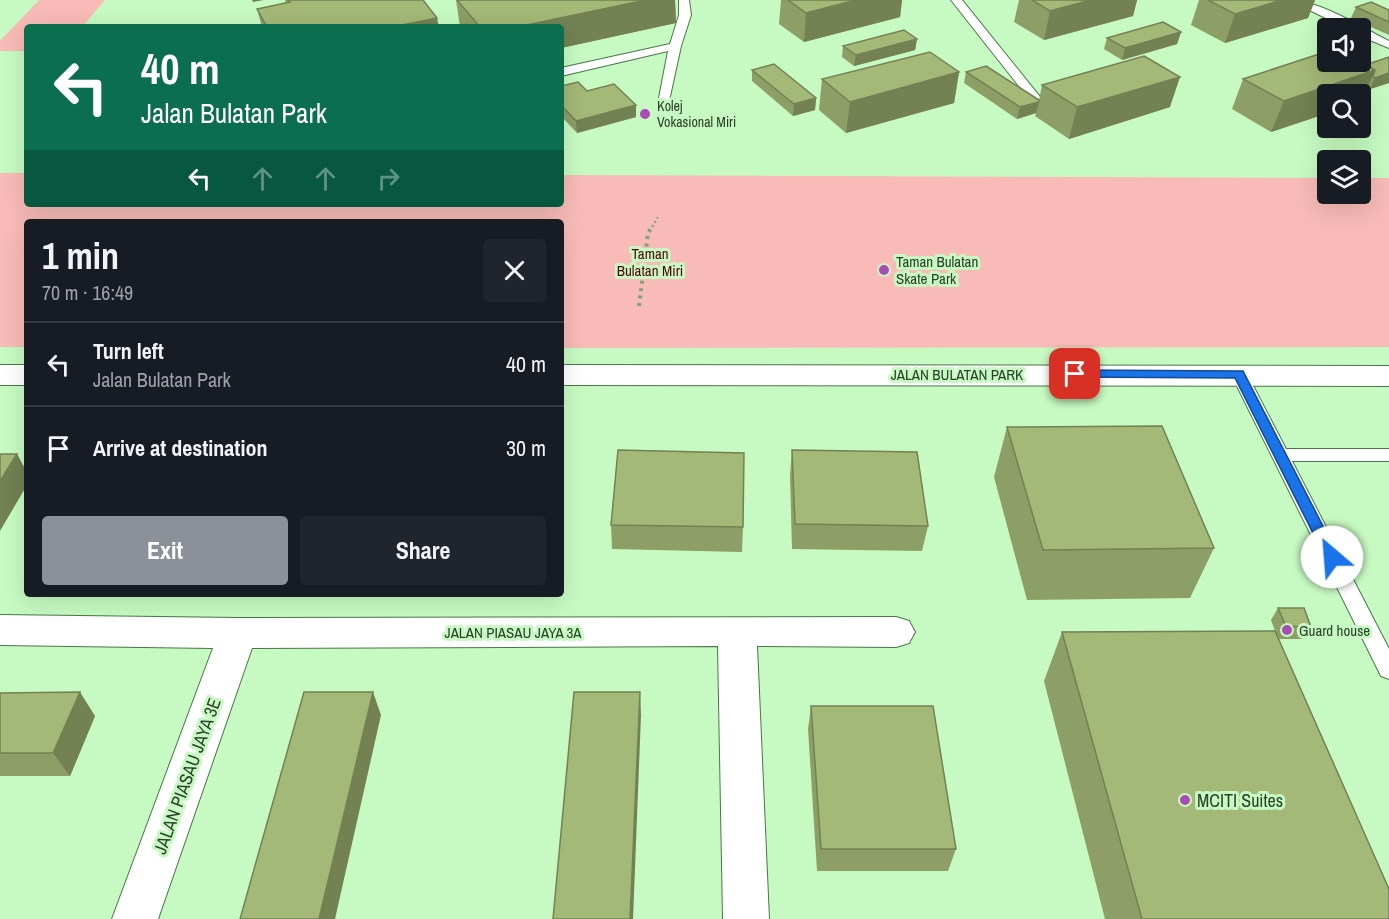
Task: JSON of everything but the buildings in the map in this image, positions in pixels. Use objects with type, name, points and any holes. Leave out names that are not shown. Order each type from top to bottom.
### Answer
[{"type":"street","name":"JALAN BULATAN PARK","points":[[564,375],[1239,374],[1389,376]]},
{"type":"street","points":[[0,375],[24,375]]},
{"type":"street","name":"JALAN PIASAU JAYA 3A","points":[[0,630],[238,633],[896,632]]},
{"type":"street","points":[[737,631],[746,919]]},
{"type":"street","name":"JALAN PIASAU JAYA 3E","points":[[135,919],[238,633]]},
{"type":"lane","points":[[665,98],[675,46],[685,15],[684,0]]},
{"type":"lane","points":[[956,0],[1041,106]]},
{"type":"lane","points":[[1294,0],[1333,18]]},
{"type":"lane","points":[[1371,36],[1389,45]]},
{"type":"lane","points":[[564,71],[675,46]]},
{"type":"lane","points":[[1239,374],[1389,670]]},
{"type":"lane","points":[[1281,455],[1389,455]]},
{"type":"path","points":[[639,306],[648,233],[658,217]]},
{"type":"green space","points":[[39,0],[105,0],[85,24],[24,24],[24,51],[0,51],[0,41]]},
{"type":"green space","name":"Taman Bulatan Miri","points":[[0,173],[24,173],[24,207],[564,207],[564,175],[1317,178],[1317,204],[1371,204],[1371,178],[1389,178],[1389,347],[564,348],[564,219],[24,219],[24,347],[0,347]]},
{"type":"place","name":"Kolej Vokasional Miri","points":[[645,114]]},
{"type":"place","name":"Taman Bulatan Skate Park","points":[[884,270]]},
{"type":"place","name":"Guard house","points":[[1287,630]]},
{"type":"place","name":"MCITI Suites","points":[[1185,800]]},
{"type":"route","points":[[1075,374],[1239,374],[1332,557]]}]
